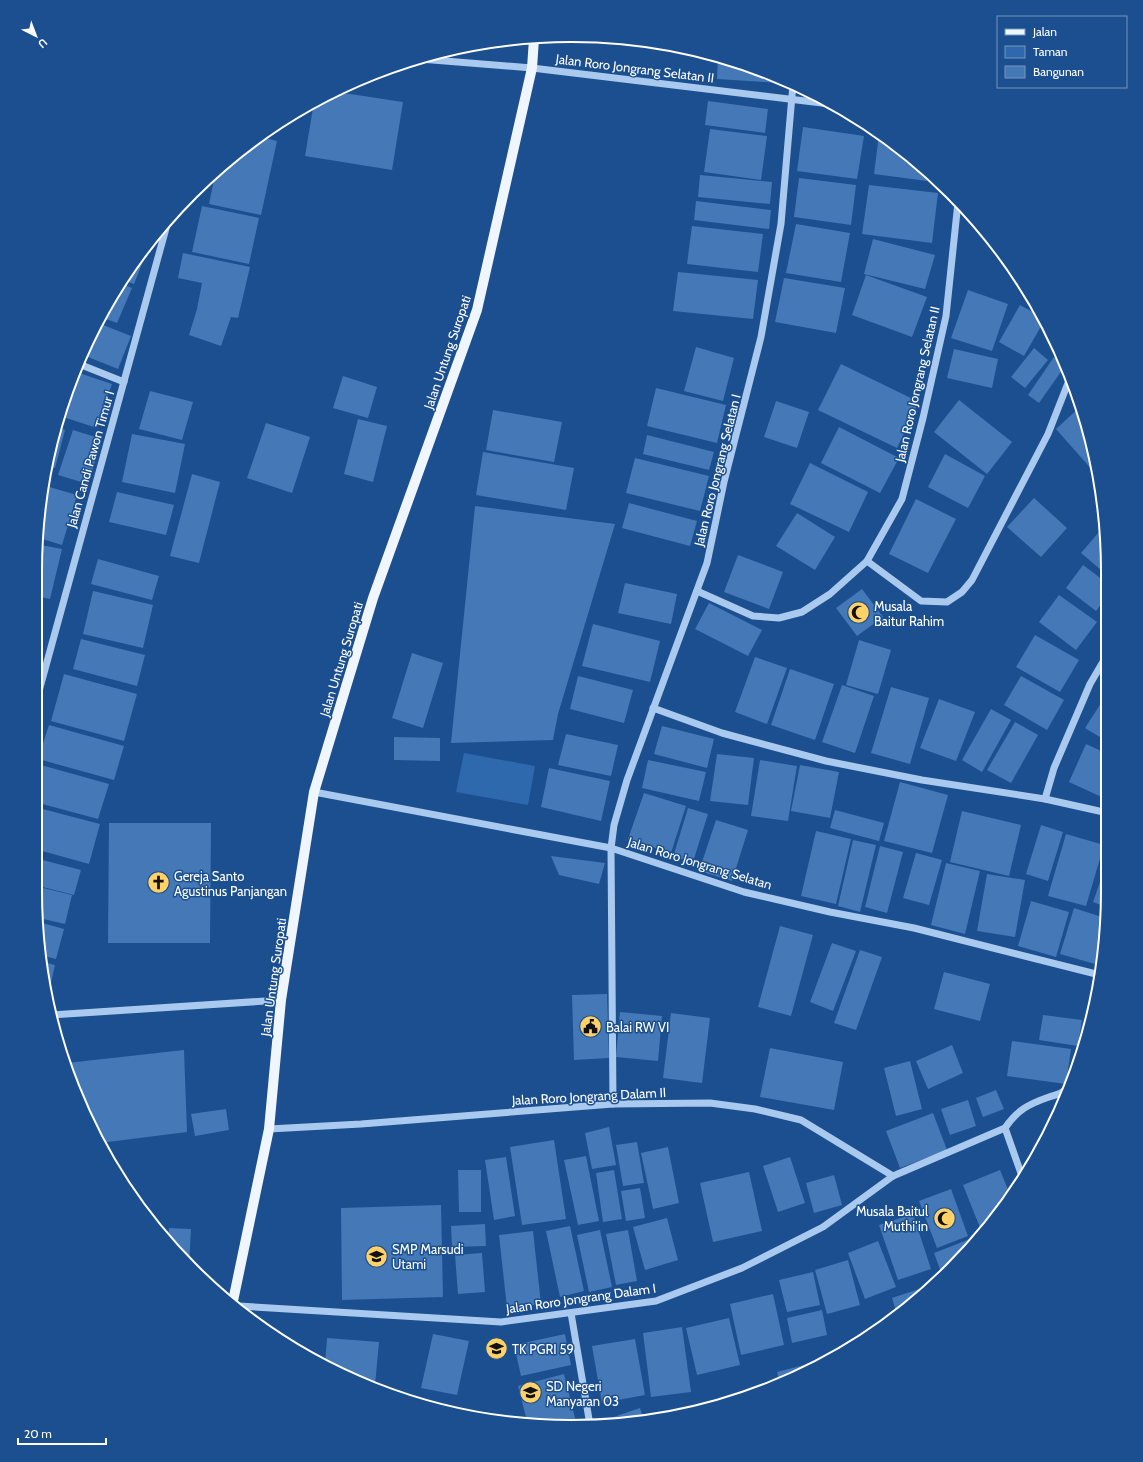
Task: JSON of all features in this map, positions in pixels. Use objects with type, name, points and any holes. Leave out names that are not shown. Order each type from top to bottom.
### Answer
[{"type":"main road","name":"Jalan Untung Suropati","points":[[234,1298],[269,1129],[281,1000],[314,792],[373,598],[477,310],[532,68],[534,43]]},
{"type":"street","name":"Jalan Roro Jongrang Selatan II","points":[[434,60],[532,68],[816,102]]},
{"type":"street","name":"Jalan Roro Jongrang Selatan I","points":[[613,1104],[611,848],[616,818],[627,780],[707,562],[724,482],[761,337],[781,224],[793,91]]},
{"type":"street","name":"Jalan Roro Jongrang Selatan II","points":[[697,591],[753,616],[779,618],[802,612],[830,594],[867,561],[902,499],[923,418],[946,316],[957,209]]},
{"type":"street","name":"Jalan Candi Pawon Timur I","points":[[42,680],[124,382],[158,241]]},
{"type":"street","points":[[84,366],[124,382]]},
{"type":"street","points":[[867,561],[921,601],[947,602],[962,592],[972,580],[1048,434],[1067,385]]},
{"type":"street","points":[[1045,799],[1054,768],[1090,684],[1101,665]]},
{"type":"street","points":[[653,708],[722,733],[826,761],[922,780],[1045,799],[1101,811]]},
{"type":"street","name":"Jalan Roro Jongrang Selatan","points":[[314,792],[611,848],[744,892],[830,912],[914,928],[1094,973]]},
{"type":"street","points":[[57,1015],[281,1000]]},
{"type":"street","name":"Jalan Roro Jongrang Dalam I","points":[[243,1306],[500,1322],[656,1301],[742,1268],[823,1226],[893,1176],[1005,1128],[1013,1116],[1023,1108],[1061,1093]]},
{"type":"street","name":"Jalan Roro Jongrang Dalam II","points":[[269,1129],[361,1124],[613,1104],[710,1103],[755,1109],[801,1120],[893,1176]]},
{"type":"street","points":[[1005,1128],[1020,1171]]},
{"type":"street","points":[[571,1312],[589,1419]]},
{"type":"green space","points":[[464,753],[535,766],[528,805],[456,792]]},
{"type":"building","points":[[718,63],[776,83],[717,79]]},
{"type":"building","points":[[345,93],[403,102],[392,170],[305,156],[313,110]]},
{"type":"building","points":[[708,101],[768,109],[765,133],[705,125]]},
{"type":"building","points":[[803,127],[864,136],[857,179],[797,171]]},
{"type":"building","points":[[710,129],[767,136],[761,180],[704,172]]},
{"type":"building","points":[[267,138],[277,141],[261,215],[209,204],[214,181],[222,173]]},
{"type":"building","points":[[878,140],[927,179],[927,181],[874,174]]},
{"type":"building","points":[[700,175],[772,182],[770,204],[698,197]]},
{"type":"building","points":[[799,178],[856,185],[851,225],[794,217]]},
{"type":"building","points":[[869,185],[938,193],[932,243],[862,234]]},
{"type":"building","points":[[696,201],[771,210],[769,229],[694,220]]},
{"type":"building","points":[[202,206],[259,218],[249,264],[192,252]]},
{"type":"building","points":[[796,224],[850,233],[841,282],[786,273]]},
{"type":"building","points":[[692,226],[763,234],[758,272],[687,264]]},
{"type":"building","points":[[873,239],[935,255],[925,289],[864,274]]},
{"type":"building","points":[[183,253],[250,267],[238,318],[231,317],[221,346],[189,335],[197,309],[202,283],[178,278]]},
{"type":"building","points":[[144,259],[134,284],[128,282]]},
{"type":"building","points":[[678,272],[758,280],[753,319],[673,311]]},
{"type":"building","points":[[866,275],[927,297],[912,337],[852,315]]},
{"type":"building","points":[[784,278],[845,288],[836,333],[775,322]]},
{"type":"building","points":[[126,285],[132,288],[117,323],[107,319]]},
{"type":"building","points":[[968,290],[1008,304],[992,351],[951,338]]},
{"type":"building","points":[[1020,305],[1033,312],[1041,327],[1024,356],[999,342]]},
{"type":"building","points":[[103,325],[131,336],[118,369],[88,357]]},
{"type":"building","points":[[696,347],[734,358],[723,401],[684,391]]},
{"type":"building","points":[[1034,348],[1048,360],[1025,388],[1011,377]]},
{"type":"building","points":[[954,349],[998,359],[992,388],[947,378]]},
{"type":"building","points":[[1054,357],[1062,371],[1039,403],[1028,395]]},
{"type":"building","points":[[841,364],[919,402],[897,448],[818,410]]},
{"type":"building","points":[[80,373],[112,384],[97,428],[65,418]]},
{"type":"building","points":[[343,376],[377,387],[368,418],[333,408]]},
{"type":"building","points":[[656,388],[726,405],[717,443],[647,426]]},
{"type":"building","points":[[150,391],[193,402],[182,440],[139,429]]},
{"type":"building","points":[[959,400],[1012,442],[987,474],[934,432]]},
{"type":"building","points":[[776,401],[809,412],[797,448],[764,437]]},
{"type":"building","points":[[493,410],[562,422],[554,462],[486,450]]},
{"type":"building","points":[[1076,411],[1091,469],[1056,429]]},
{"type":"building","points":[[358,419],[387,426],[373,482],[344,474]]},
{"type":"building","points":[[266,423],[310,437],[292,493],[247,478]]},
{"type":"building","points":[[839,427],[899,458],[880,493],[821,463]]},
{"type":"building","points":[[62,429],[65,430],[55,468],[52,467]]},
{"type":"building","points":[[73,430],[102,439],[88,484],[58,475]]},
{"type":"building","points":[[132,434],[185,444],[175,493],[122,482]]},
{"type":"building","points":[[647,435],[714,452],[709,470],[643,454]]},
{"type":"building","points":[[483,452],[574,468],[566,510],[476,495]]},
{"type":"building","points":[[945,454],[985,476],[968,508],[928,487]]},
{"type":"building","points":[[635,458],[709,476],[700,511],[626,493]]},
{"type":"building","points":[[810,463],[868,492],[849,532],[790,504]]},
{"type":"building","points":[[192,474],[220,482],[199,563],[170,556]]},
{"type":"building","points":[[49,487],[77,495],[62,545],[43,539]]},
{"type":"building","points":[[117,492],[174,505],[166,535],[109,522]]},
{"type":"building","points":[[1034,498],[1067,528],[1041,557],[1007,527]]},
{"type":"building","points":[[916,499],[956,519],[928,573],[889,554]]},
{"type":"building","points":[[629,503],[697,521],[690,546],[622,528]]},
{"type":"building","points":[[475,506],[615,524],[558,714],[553,740],[451,743]]},
{"type":"building","points":[[797,513],[835,537],[815,570],[776,546]]},
{"type":"building","points":[[1099,532],[1101,570],[1081,553]]},
{"type":"building","points":[[43,545],[62,549],[50,599],[42,597]]},
{"type":"building","points":[[738,555],[783,572],[769,609],[724,592]]},
{"type":"building","points":[[98,559],[159,576],[152,600],[91,584]]},
{"type":"building","points":[[1083,565],[1101,578],[1101,605],[1096,611],[1066,588]]},
{"type":"building","points":[[625,583],[677,594],[671,624],[618,613]]},
{"type":"building","name":"Musala Baitur Rahim","points":[[862,589],[883,617],[857,636],[836,608]]},
{"type":"building","points":[[93,591],[153,605],[143,648],[83,634]]},
{"type":"building","points":[[1059,595],[1097,622],[1076,650],[1039,622]]},
{"type":"building","points":[[709,603],[762,630],[748,656],[695,629]]},
{"type":"building","points":[[593,624],[660,641],[650,682],[582,666]]},
{"type":"building","points":[[1035,635],[1079,660],[1060,692],[1016,667]]},
{"type":"building","points":[[81,639],[145,655],[137,686],[73,669]]},
{"type":"building","points":[[859,640],[891,650],[878,694],[846,685]]},
{"type":"building","points":[[412,653],[443,663],[423,728],[392,718]]},
{"type":"building","points":[[755,657],[787,668],[767,724],[735,712]]},
{"type":"building","points":[[790,669],[834,684],[815,740],[771,725]]},
{"type":"building","points":[[64,674],[137,694],[124,741],[51,721]]},
{"type":"building","points":[[578,676],[633,690],[624,723],[570,709]]},
{"type":"building","points":[[1021,676],[1064,700],[1047,730],[1004,705]]},
{"type":"building","points":[[842,685],[874,696],[855,753],[822,742]]},
{"type":"building","points":[[891,687],[929,698],[910,764],[871,753]]},
{"type":"building","points":[[939,699],[975,712],[956,761],[920,748]]},
{"type":"building","points":[[1101,703],[1101,738],[1085,728]]},
{"type":"building","points":[[991,709],[1011,720],[982,772],[962,760]]},
{"type":"building","points":[[1015,722],[1038,735],[1011,783],[987,770]]},
{"type":"building","points":[[49,725],[124,746],[114,780],[42,760],[42,747]]},
{"type":"building","points":[[662,726],[714,739],[707,768],[654,754]]},
{"type":"building","points":[[566,734],[618,745],[611,776],[558,765]]},
{"type":"building","points":[[394,737],[440,738],[440,761],[394,760]]},
{"type":"building","points":[[1086,744],[1101,751],[1101,797],[1069,782]]},
{"type":"building","points":[[717,754],[754,758],[748,805],[710,801]]},
{"type":"building","points":[[648,760],[706,772],[699,801],[642,788]]},
{"type":"building","points":[[760,760],[797,766],[788,821],[751,816]]},
{"type":"building","points":[[42,765],[109,784],[98,819],[42,804]]},
{"type":"building","points":[[800,765],[839,772],[830,818],[791,811]]},
{"type":"building","points":[[549,768],[610,781],[601,821],[541,807]]},
{"type":"building","points":[[900,782],[948,795],[932,853],[884,841]]},
{"type":"building","points":[[644,793],[686,806],[671,853],[628,839]]},
{"type":"building","points":[[688,808],[708,814],[693,862],[673,857]]},
{"type":"building","points":[[42,809],[100,824],[89,864],[42,851]]},
{"type":"building","points":[[835,810],[884,823],[879,841],[830,828]]},
{"type":"building","points":[[962,811],[1021,825],[1009,876],[950,862]]},
{"type":"building","points":[[716,820],[748,830],[732,881],[699,871]]},
{"type":"building","name":"Gereja Santo Agustinus Panjangan","points":[[109,823],[211,823],[210,943],[108,943]]},
{"type":"building","points":[[1041,825],[1063,832],[1048,881],[1026,874]]},
{"type":"building","points":[[816,831],[851,839],[836,904],[801,896]]},
{"type":"building","points":[[1066,834],[1101,844],[1101,855],[1086,906],[1048,896]]},
{"type":"building","points":[[853,840],[876,845],[860,912],[838,906]]},
{"type":"building","points":[[880,846],[903,852],[887,913],[865,907]]},
{"type":"building","points":[[916,853],[942,860],[929,905],[903,898]]},
{"type":"building","points":[[551,856],[605,863],[599,884],[559,875]]},
{"type":"building","points":[[42,860],[81,870],[74,895],[42,887]]},
{"type":"building","points":[[946,863],[980,871],[965,934],[931,925]]},
{"type":"building","points":[[987,874],[1025,880],[1015,937],[977,931]]},
{"type":"building","points":[[1101,879],[1101,905],[1093,902]]},
{"type":"building","points":[[42,888],[72,895],[65,924],[43,919]]},
{"type":"building","points":[[1031,901],[1069,912],[1056,957],[1018,946]]},
{"type":"building","points":[[1074,908],[1100,916],[1095,964],[1060,954]]},
{"type":"building","points":[[43,923],[64,929],[56,959],[47,957]]},
{"type":"building","points":[[780,926],[813,935],[791,1016],[758,1007]]},
{"type":"building","points":[[832,943],[856,951],[833,1011],[810,1002]]},
{"type":"building","points":[[860,950],[882,957],[856,1030],[834,1023]]},
{"type":"building","points":[[47,963],[55,965],[51,985]]},
{"type":"building","points":[[944,972],[990,984],[980,1021],[934,1009]]},
{"type":"building","name":"Balai RW VI","points":[[607,994],[609,1058],[574,1060],[572,995]]},
{"type":"building","points":[[620,1012],[662,1016],[658,1061],[616,1057]]},
{"type":"building","points":[[671,1013],[710,1018],[702,1083],[663,1078]]},
{"type":"building","points":[[1043,1015],[1082,1020],[1078,1046],[1039,1040]]},
{"type":"building","points":[[1012,1041],[1071,1049],[1067,1077],[1064,1084],[1007,1076]]},
{"type":"building","points":[[952,1045],[963,1073],[928,1089],[916,1061]]},
{"type":"building","points":[[770,1048],[843,1062],[834,1110],[760,1097]]},
{"type":"building","points":[[184,1050],[187,1132],[106,1142],[82,1093],[71,1063]]},
{"type":"building","points":[[910,1061],[922,1109],[896,1116],[884,1068]]},
{"type":"building","points":[[996,1090],[1004,1109],[983,1117],[976,1098]]},
{"type":"building","points":[[968,1100],[976,1126],[950,1135],[941,1109]]},
{"type":"building","points":[[226,1109],[229,1130],[195,1136],[191,1114]]},
{"type":"building","points":[[933,1113],[947,1150],[900,1168],[886,1131]]},
{"type":"building","points":[[609,1127],[616,1165],[592,1169],[585,1133]]},
{"type":"building","points":[[554,1140],[566,1219],[522,1225],[510,1147]]},
{"type":"building","points":[[637,1142],[644,1183],[623,1186],[616,1145]]},
{"type":"building","points":[[668,1147],[679,1203],[653,1209],[641,1153]]},
{"type":"building","points":[[586,1156],[599,1221],[578,1225],[564,1160]]},
{"type":"building","points":[[506,1157],[515,1216],[494,1220],[485,1160]]},
{"type":"building","points":[[790,1157],[805,1203],[778,1212],[763,1166]]},
{"type":"building","points":[[458,1170],[481,1170],[481,1212],[459,1212]]},
{"type":"building","points":[[614,1170],[622,1219],[603,1222],[596,1173]]},
{"type":"building","points":[[1000,1170],[1008,1190],[980,1228],[963,1185]]},
{"type":"building","points":[[749,1172],[762,1231],[713,1242],[700,1183]]},
{"type":"building","points":[[834,1175],[842,1205],[814,1213],[806,1183]]},
{"type":"building","points":[[640,1188],[645,1218],[626,1221],[621,1191]]},
{"type":"building","name":"Musala Baitul Muthi'in","points":[[951,1189],[968,1236],[937,1248],[919,1201]]},
{"type":"building","points":[[441,1205],[443,1297],[342,1300],[341,1208]]},
{"type":"building","points":[[913,1214],[931,1269],[898,1280],[879,1225]]},
{"type":"building","points":[[667,1218],[678,1260],[645,1270],[633,1227]]},
{"type":"building","points":[[485,1224],[486,1246],[452,1247],[451,1226]]},
{"type":"building","points":[[570,1226],[584,1291],[560,1297],[546,1231]]},
{"type":"building","points":[[169,1228],[191,1229],[189,1257],[173,1240],[168,1234]]},
{"type":"building","points":[[600,1230],[612,1287],[589,1292],[577,1235]]},
{"type":"building","points":[[628,1230],[637,1281],[616,1285],[606,1234]]},
{"type":"building","points":[[533,1231],[541,1304],[507,1308],[499,1235]]},
{"type":"building","points":[[970,1239],[940,1270],[934,1253]]},
{"type":"building","points":[[878,1241],[896,1287],[865,1299],[848,1253]]},
{"type":"building","points":[[482,1253],[485,1292],[458,1294],[455,1255]]},
{"type":"building","points":[[848,1260],[860,1305],[827,1314],[815,1270]]},
{"type":"building","points":[[813,1272],[820,1305],[787,1312],[779,1280]]},
{"type":"building","points":[[922,1288],[896,1310],[892,1298]]},
{"type":"building","points":[[773,1294],[784,1345],[741,1355],[730,1304]]},
{"type":"building","points":[[822,1310],[827,1335],[792,1343],[787,1318]]},
{"type":"building","points":[[729,1318],[740,1365],[697,1375],[686,1328]]},
{"type":"building","points":[[682,1327],[691,1392],[651,1397],[643,1333]]},
{"type":"building","points":[[433,1334],[469,1341],[457,1395],[421,1388]]},
{"type":"building","points":[[565,1334],[571,1365],[521,1376],[514,1345]]},
{"type":"building","points":[[327,1338],[379,1342],[375,1382],[325,1359]]},
{"type":"building","points":[[635,1339],[645,1395],[602,1403],[592,1346]]},
{"type":"building","points":[[808,1364],[778,1378],[777,1372]]},
{"type":"building","points":[[564,1374],[575,1420],[526,1418],[518,1386]]},
{"type":"building","points":[[721,1398],[721,1398],[709,1402],[695,1405]]},
{"type":"building","points":[[640,1408],[642,1415],[641,1415],[609,1419]]},
{"type":"place","name":"Musala Baitur Rahim","points":[[859,613]]},
{"type":"place","name":"Gereja Santo Agustinus Panjangan","points":[[159,883]]},
{"type":"place","name":"Balai RW VI","points":[[591,1027]]},
{"type":"place","name":"Musala Baitul Muthi'in","points":[[944,1218]]},
{"type":"place","name":"SMP Marsudi Utami","points":[[376,1256]]},
{"type":"place","name":"TK PGRI 59","points":[[497,1349]]},
{"type":"place","name":"SD Negeri Manyaran 03","points":[[530,1393]]}]
